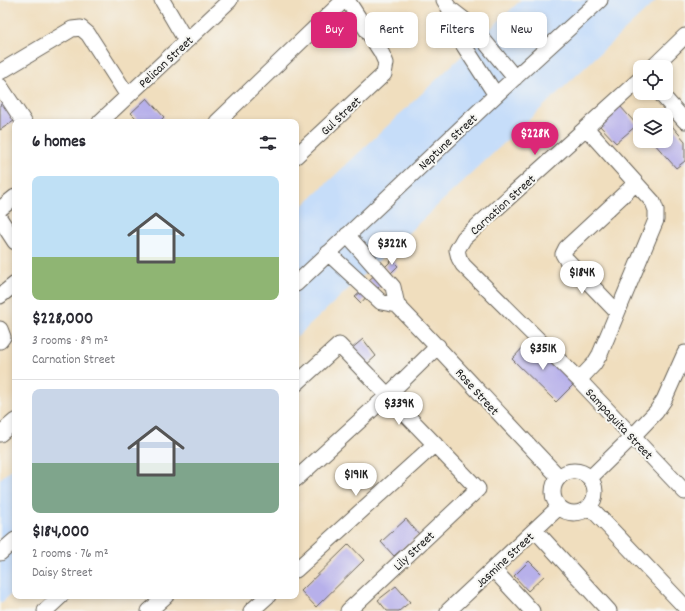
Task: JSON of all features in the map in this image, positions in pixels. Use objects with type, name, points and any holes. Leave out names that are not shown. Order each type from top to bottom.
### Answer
[{"type":"street","points":[[162,0],[186,41]]},
{"type":"street","name":"Pelican Street","points":[[103,119],[230,0]]},
{"type":"street","points":[[220,119],[344,0]]},
{"type":"street","name":"Gul Street","points":[[299,153],[384,74],[386,62],[381,52],[347,0]]},
{"type":"street","name":"Neptune Street","points":[[299,281],[496,95],[600,0]]},
{"type":"street","points":[[446,4],[471,25],[515,78]]},
{"type":"street","points":[[446,4],[456,32],[496,95]]},
{"type":"street","points":[[0,72],[72,29],[80,28],[88,34],[128,96]]},
{"type":"street","points":[[660,60],[685,36]]},
{"type":"street","name":"Carnation Street","points":[[457,250],[464,238],[633,85]]},
{"type":"street","points":[[0,86],[22,119]]},
{"type":"street","points":[[666,100],[685,121]]},
{"type":"street","points":[[579,380],[594,364],[600,354],[656,220],[656,210],[653,202],[586,128]]},
{"type":"street","points":[[617,312],[566,259],[563,254],[566,248],[636,183]]},
{"type":"street","points":[[0,209],[12,199]]},
{"type":"street","points":[[0,219],[12,237]]},
{"type":"street","points":[[347,235],[393,287],[396,305]]},
{"type":"street","name":"Sampaguita Street","points":[[457,250],[463,265],[579,380],[685,492]]},
{"type":"street","name":"Rose Street","points":[[328,253],[382,302],[396,305],[438,346],[495,410],[559,477]]},
{"type":"street","points":[[354,276],[370,261]]},
{"type":"street","points":[[0,296],[12,286]]},
{"type":"street","points":[[0,329],[3,337],[0,341]]},
{"type":"street","points":[[299,381],[339,345],[435,444],[299,567]]},
{"type":"street","points":[[299,476],[388,395],[438,346]]},
{"type":"street","points":[[590,478],[656,412],[664,400],[685,353]]},
{"type":"street","points":[[0,434],[12,424]]},
{"type":"street","name":"Lily Street","points":[[348,611],[478,489],[435,444]]},
{"type":"street","points":[[578,471],[590,478],[595,489],[595,496],[590,507],[578,513],[571,513],[559,507],[553,496],[555,483],[559,477],[564,473],[578,471]]},
{"type":"street","name":"Jasmine Street","points":[[448,611],[559,507]]},
{"type":"street","points":[[590,507],[685,607]]},
{"type":"street","points":[[535,530],[609,611]]},
{"type":"street","points":[[0,553],[12,543]]},
{"type":"street","points":[[493,569],[532,611]]},
{"type":"street","points":[[45,611],[58,599]]},
{"type":"street","points":[[149,611],[163,599]]},
{"type":"street","points":[[252,611],[265,599]]},
{"type":"shaded area","points":[[521,0],[657,0],[299,335],[299,209],[470,48],[489,48],[489,30],[497,23],[497,48],[547,48],[547,12],[508,12]]},
{"type":"shaded area","points":[[12,469],[12,594],[0,604],[0,479]]},
{"type":"building","points":[[147,98],[164,117],[162,119],[137,119],[131,113]]},
{"type":"building","points":[[5,102],[17,119],[12,119],[12,122],[0,130],[0,105]]},
{"type":"building","points":[[620,106],[633,121],[633,128],[616,143],[599,125]]},
{"type":"building","points":[[673,127],[685,141],[685,161],[676,168],[658,148],[673,148]]},
{"type":"building","points":[[392,260],[398,266],[391,273],[385,267]]},
{"type":"building","points":[[377,273],[384,282],[377,289],[369,280]]},
{"type":"building","points":[[362,291],[367,296],[361,303],[355,297]]},
{"type":"building","points":[[363,339],[376,356],[364,367],[350,350]]},
{"type":"building","points":[[530,340],[574,384],[556,402],[512,359]]},
{"type":"building","points":[[406,519],[419,534],[394,556],[381,542]]},
{"type":"building","points":[[349,544],[364,560],[316,607],[301,591]]},
{"type":"building","points":[[529,561],[544,576],[528,591],[514,576]]},
{"type":"building","points":[[396,586],[410,602],[399,611],[387,611],[378,600]]}]
